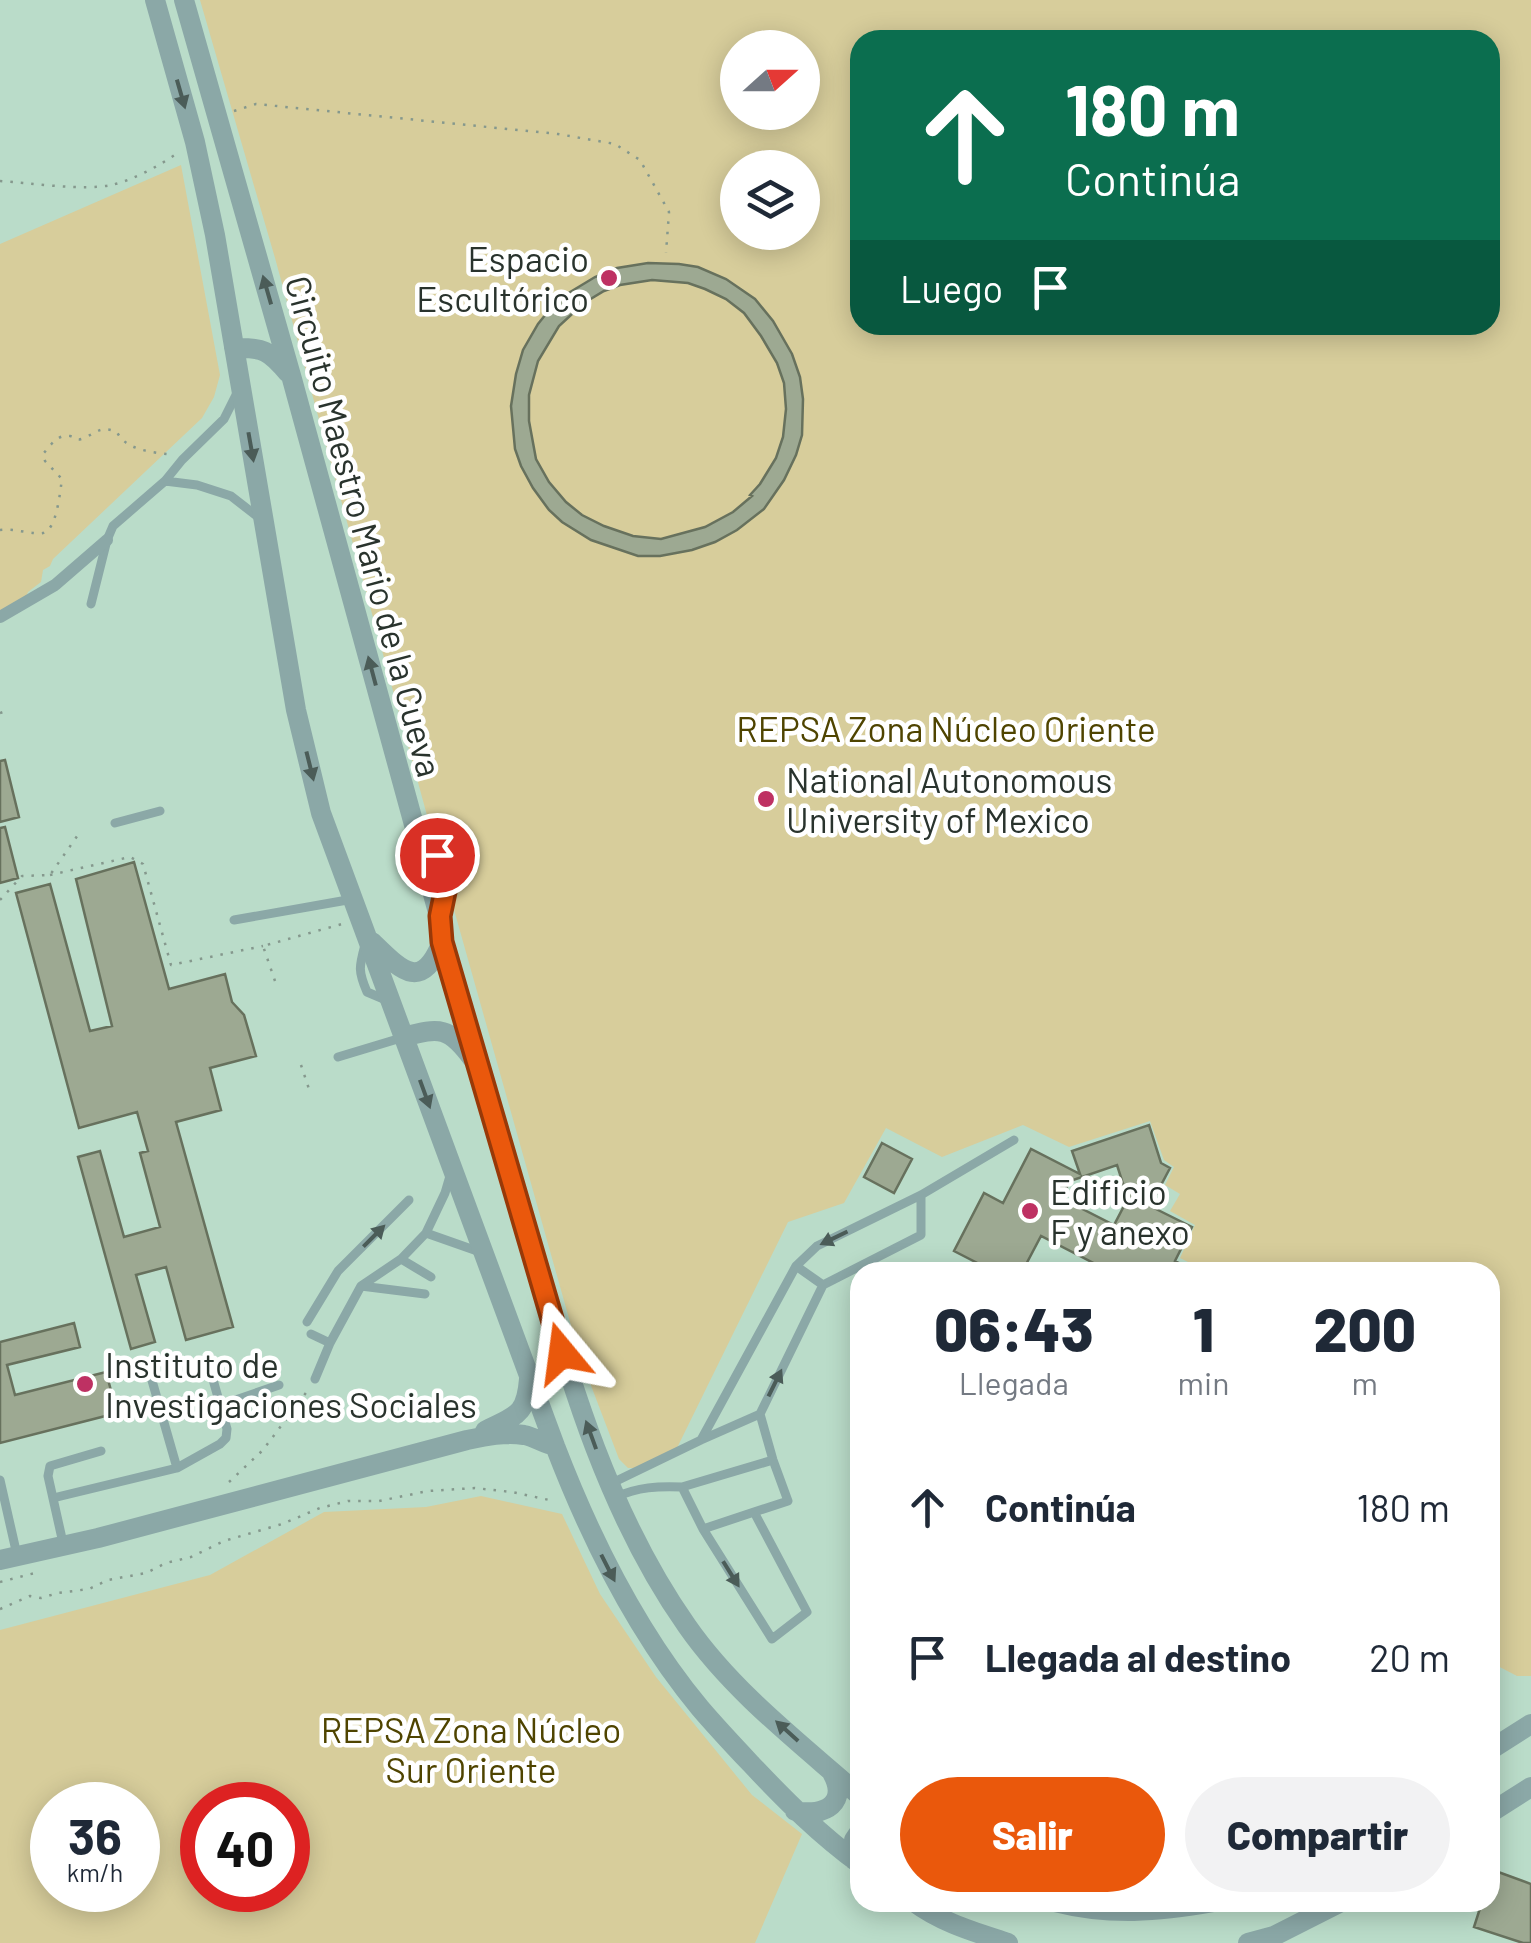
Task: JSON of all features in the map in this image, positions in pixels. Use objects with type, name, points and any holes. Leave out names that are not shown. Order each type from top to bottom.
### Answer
[{"type":"street","points":[[155,0],[216,234],[296,710],[321,813],[555,1446],[620,1590],[657,1649],[699,1707],[795,1811],[850,1856]]},
{"type":"street","name":"Circuito Maestro Mario de la Cueva","points":[[184,0],[440,916],[442,942],[562,1353],[613,1490],[648,1562],[687,1626],[736,1686],[850,1787]]},
{"type":"street","points":[[234,348],[265,350],[292,378]]},
{"type":"street","points":[[0,617],[55,585],[107,540]]},
{"type":"street","points":[[360,918],[396,966],[409,972],[432,964],[442,942]]},
{"type":"street","points":[[404,1037],[439,1030],[453,1036],[480,1068]]},
{"type":"street","points":[[467,1440],[518,1414],[528,1401],[530,1376]]},
{"type":"street","points":[[8,1558],[467,1440],[504,1434],[529,1436],[555,1446]]},
{"type":"street","points":[[1500,1744],[1531,1724]]},
{"type":"street","points":[[795,1811],[814,1814],[832,1806],[838,1785],[831,1770]]},
{"type":"street","points":[[1500,1807],[1531,1788]]},
{"type":"street","points":[[927,1912],[1008,1943]]},
{"type":"street","points":[[1248,1943],[1274,1936],[1321,1912]]},
{"type":"lane","points":[[91,604],[113,526],[165,482],[224,419],[240,388]]},
{"type":"lane","points":[[165,482],[197,485],[231,496],[264,521]]},
{"type":"lane","points":[[115,824],[160,811]]},
{"type":"lane","points":[[234,920],[360,918]]},
{"type":"lane","points":[[338,1056],[404,1037]]},
{"type":"lane","points":[[701,1440],[796,1266],[818,1246],[921,1195],[1014,1140]]},
{"type":"lane","points":[[315,1379],[360,1286],[401,1260],[426,1234],[446,1193],[452,1168]]},
{"type":"lane","points":[[866,1262],[921,1235],[921,1195]]},
{"type":"lane","points":[[307,1322],[338,1271],[409,1200]]},
{"type":"lane","points":[[426,1234],[484,1254]]},
{"type":"lane","points":[[401,1260],[431,1276]]},
{"type":"lane","points":[[796,1266],[822,1284]]},
{"type":"lane","points":[[613,1490],[701,1440],[760,1414],[822,1284],[850,1270]]},
{"type":"lane","points":[[360,1286],[425,1294]]},
{"type":"lane","points":[[311,1334],[330,1343]]},
{"type":"lane","points":[[53,1498],[177,1468],[220,1444],[227,1429],[208,1362]]},
{"type":"lane","points":[[151,1377],[177,1468]]},
{"type":"lane","points":[[220,1405],[279,1385]]},
{"type":"lane","points":[[703,1529],[788,1501],[760,1414]]},
{"type":"lane","points":[[64,1546],[48,1476],[50,1466],[102,1451]]},
{"type":"lane","points":[[613,1490],[682,1487],[773,1460]]},
{"type":"lane","points":[[0,1480],[8,1558]]},
{"type":"lane","points":[[682,1487],[703,1529],[772,1639],[807,1612],[754,1512]]},
{"type":"path","points":[[218,121],[256,104],[558,134],[615,144],[640,160],[669,212],[666,253]]},
{"type":"path","points":[[0,181],[111,185],[162,164],[194,142]]},
{"type":"path","points":[[0,530],[43,533],[50,529],[62,479],[43,454],[56,439],[67,435],[78,439],[97,428],[107,428],[138,449],[188,455]]},
{"type":"path","points":[[0,713],[9,710]]},
{"type":"path","points":[[50,874],[80,832]]},
{"type":"path","points":[[0,900],[22,876],[130,857],[143,864],[171,965],[263,946],[360,918]]},
{"type":"path","points":[[263,946],[275,981]]},
{"type":"path","points":[[301,1065],[309,1090]]},
{"type":"path","points":[[224,1487],[262,1450],[315,1379]]},
{"type":"path","points":[[0,1609],[30,1596],[41,1598],[146,1573],[224,1541],[348,1502],[476,1488],[580,1508]]},
{"type":"shaded area","name":"National Autonomous University of Mexico","points":[[0,0],[1531,0],[1531,1943],[0,1943]]},
{"type":"green space","name":"REPSA Zona Núcleo Oriente","points":[[200,0],[1531,0],[1531,1676],[1517,1676],[1500,1667],[1500,1262],[1188,1262],[1180,1258],[1195,1225],[1170,1211],[1180,1194],[1165,1185],[1174,1167],[1164,1160],[1150,1121],[1069,1147],[1023,1125],[942,1157],[886,1128],[844,1203],[788,1222],[677,1448],[636,1468],[628,1468],[619,1459],[579,1354],[451,899],[459,874],[467,871],[460,845],[450,847],[431,830],[275,258]]},
{"type":"green space","points":[[181,165],[220,375],[214,397],[202,418],[53,559],[43,570],[41,582],[26,597],[0,611],[0,244]]},
{"type":"green space","name":"REPSA Zona Núcleo Sur Oriente","points":[[481,1496],[562,1514],[600,1594],[656,1677],[752,1795],[802,1834],[755,1943],[0,1943],[0,1630],[210,1575],[324,1512],[426,1507]]},
{"type":"building","points":[[679,264],[726,279],[755,299],[773,321],[800,377],[802,435],[784,480],[764,509],[737,530],[692,550],[638,556],[591,540],[549,510],[533,488],[515,449],[511,406],[523,350],[538,324],[562,297],[617,268]],"holes":[[[652,280],[688,283],[726,299],[744,313],[761,336],[784,383],[783,437],[760,484],[733,512],[705,527],[661,539],[633,536],[582,515],[549,482],[536,459],[529,395],[538,361],[559,326],[584,303],[620,285]]]},
{"type":"building","points":[[5,760],[19,817],[0,822],[0,761]]},
{"type":"building","points":[[5,827],[18,878],[0,883],[0,828]]},
{"type":"building","points":[[134,862],[169,989],[225,974],[232,1002],[244,1015],[256,1056],[210,1068],[221,1110],[176,1122],[233,1327],[186,1340],[166,1267],[136,1275],[155,1342],[131,1349],[78,1157],[100,1151],[124,1237],[160,1227],[140,1153],[148,1151],[137,1112],[79,1128],[16,893],[50,884],[90,1031],[112,1026],[76,879]]},
{"type":"building","name":"Edificio F y anexo","points":[[1149,1125],[1161,1163],[1170,1168],[1150,1206],[1192,1227],[1177,1262],[1092,1262],[1041,1236],[1027,1262],[975,1262],[954,1251],[984,1193],[1003,1203],[1031,1149],[1080,1174],[1072,1151]],"holes":[[[1117,1165],[1125,1190],[1120,1199],[1126,1202],[1114,1225],[1061,1198],[1070,1181]]]},
{"type":"building","points":[[882,1143],[912,1159],[894,1193],[864,1177]]},
{"type":"building","name":"Instituto de Investigaciones Sociales","points":[[74,1323],[80,1347],[7,1365],[15,1395],[106,1372],[117,1413],[0,1443],[0,1342]]},
{"type":"building","points":[[1500,1873],[1531,1884],[1531,1943],[1474,1927],[1479,1912],[1500,1912]]},
{"type":"place","name":"Espacio Escultórico","points":[[609,278]]},
{"type":"place","name":"National Autonomous University of Mexico","points":[[766,799]]},
{"type":"place","name":"Edificio F y anexo","points":[[1030,1211]]},
{"type":"place","name":"Instituto de Investigaciones Sociales","points":[[85,1384]]},
{"type":"route","points":[[437,855],[446,887],[440,916],[442,942],[562,1353]]}]
